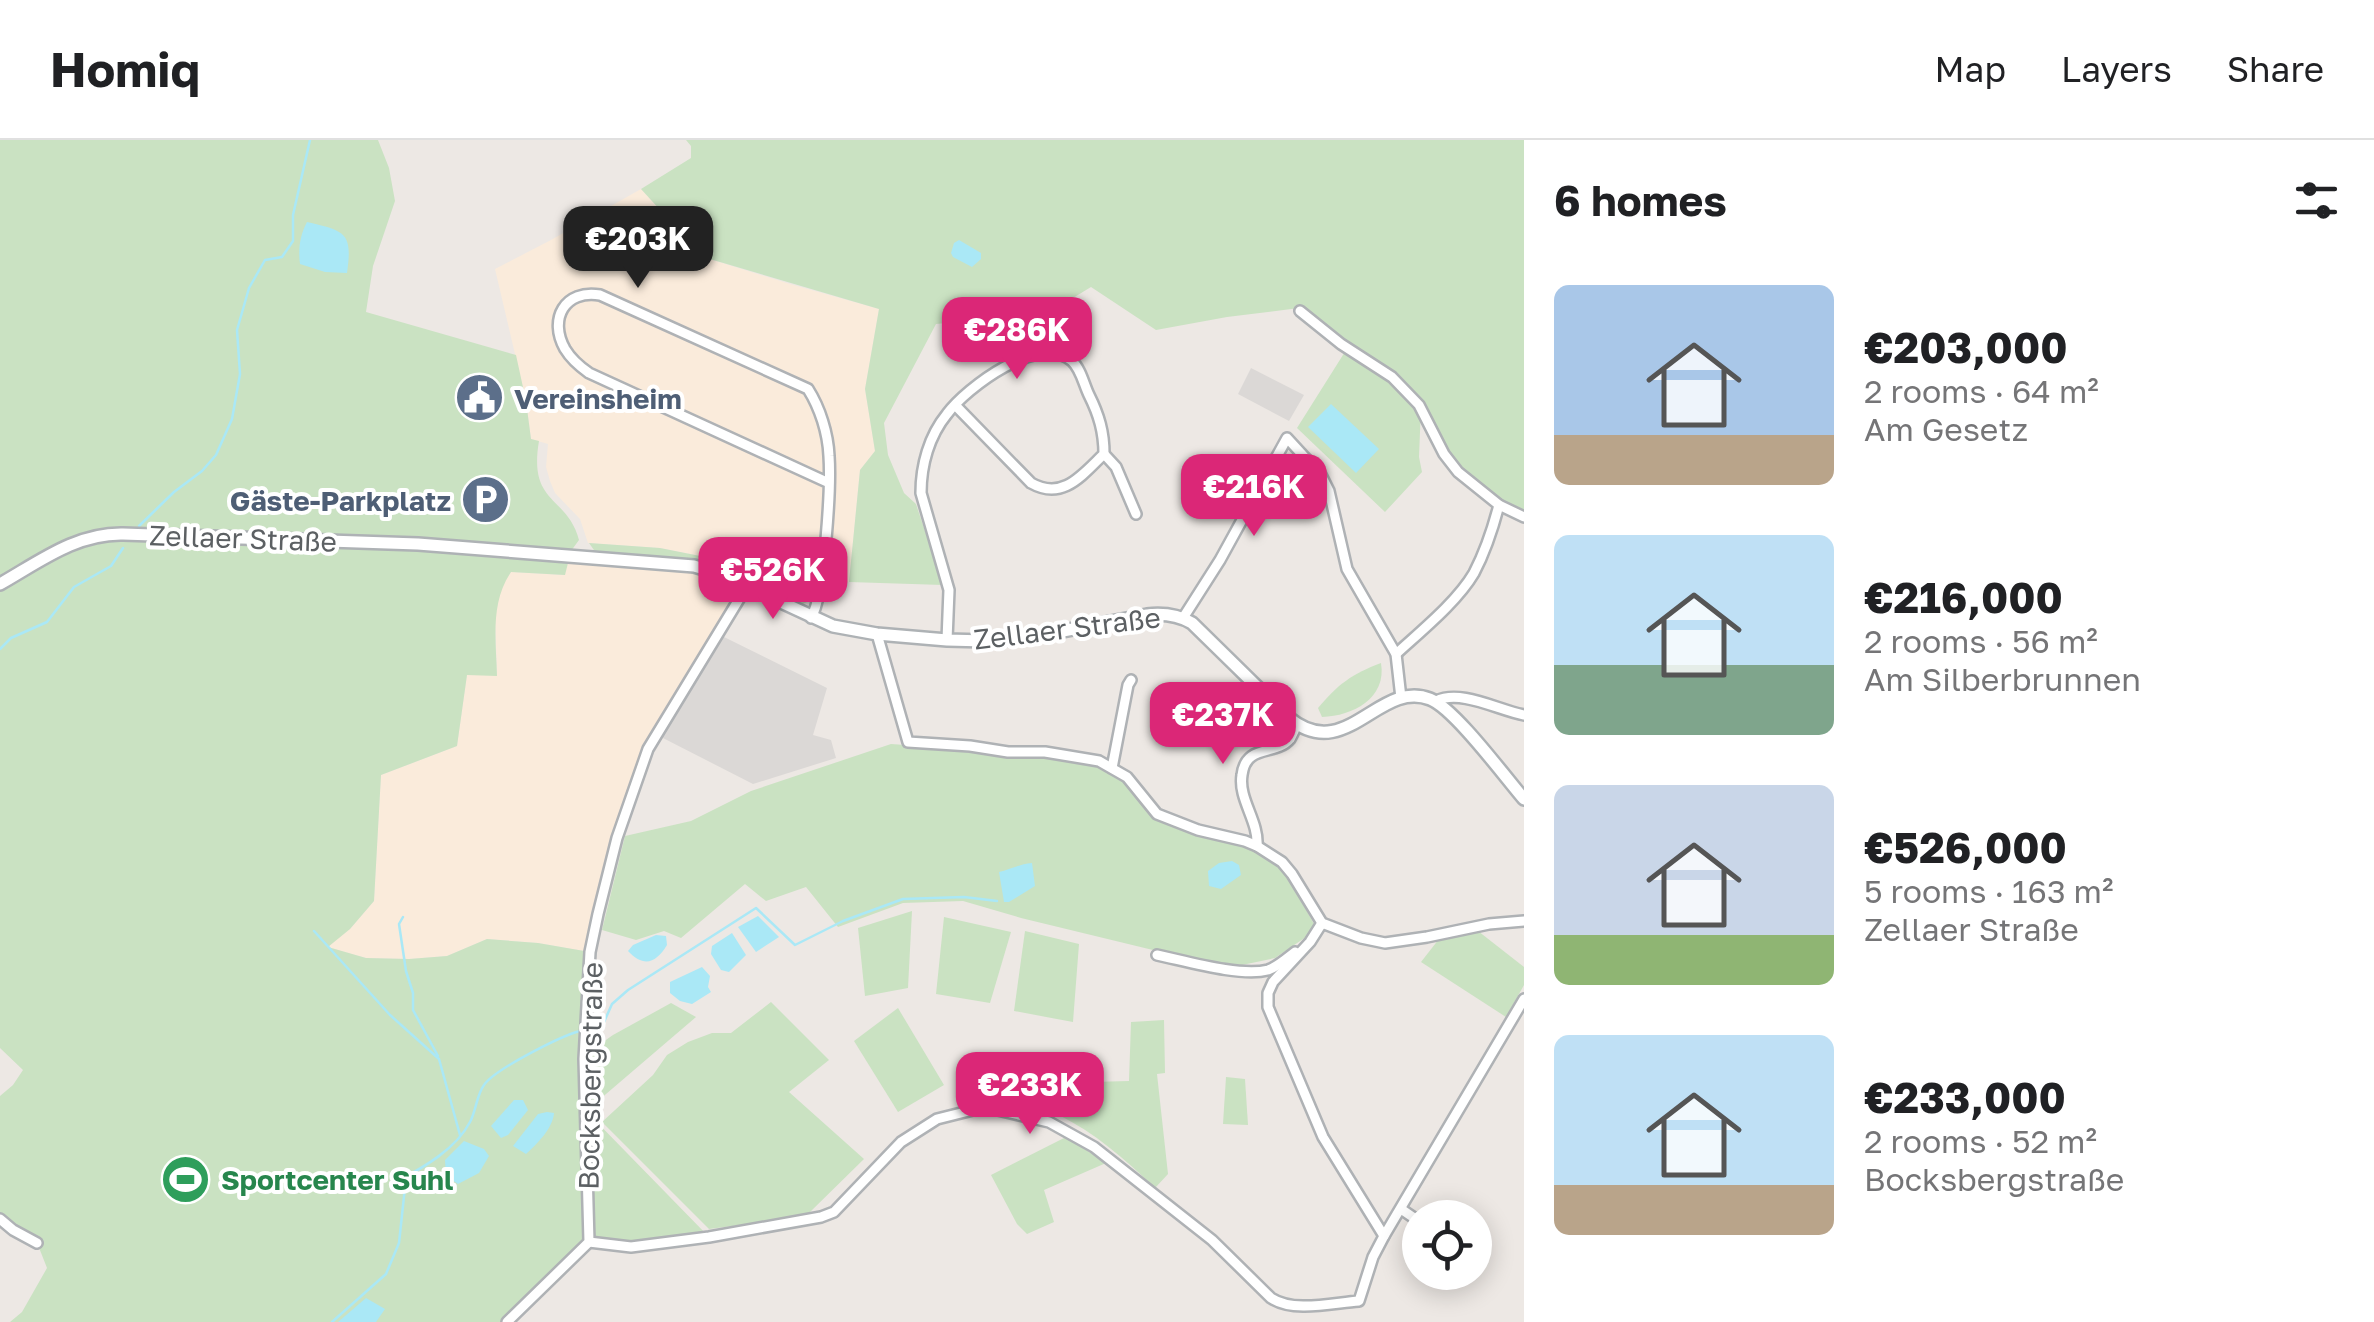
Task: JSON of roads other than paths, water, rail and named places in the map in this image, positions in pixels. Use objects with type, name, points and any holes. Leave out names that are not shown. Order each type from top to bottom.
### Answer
[{"type":"street","points":[[812,618],[820,588],[829,482],[830,453],[818,405],[808,389],[600,295],[575,296],[563,308],[561,340],[576,364],[589,373],[829,482]]},
{"type":"street","points":[[1300,311],[1392,377],[1419,405],[1444,454],[1458,472],[1500,505],[1524,518]]},
{"type":"street","points":[[946,640],[949,590],[924,509],[921,477],[929,446],[954,405],[993,374],[1040,354],[1062,356],[1076,365],[1096,408],[1104,435],[1104,454],[1116,466],[1136,514]]},
{"type":"street","points":[[954,405],[1031,483],[1043,490],[1057,490],[1074,482],[1104,454]]},
{"type":"street","points":[[1182,618],[1220,560],[1287,438],[1329,490],[1347,570],[1396,654],[1401,698]]},
{"type":"street","points":[[1396,654],[1474,573],[1500,505]]},
{"type":"street","name":"Zellaer Straße","points":[[0,584],[78,540],[110,534],[418,544],[694,566],[718,572],[833,626],[946,640],[1026,638],[1158,614],[1182,618],[1198,629],[1297,725]]},
{"type":"street","name":"Bocksbergstraße","points":[[589,1242],[584,1059],[590,952],[616,838],[648,749],[747,586]]},
{"type":"street","points":[[877,634],[908,742],[1046,752],[1099,762],[1127,778],[1157,814],[1198,830],[1245,840],[1282,862],[1322,923],[1361,938],[1385,943],[1524,921]]},
{"type":"street","points":[[1112,768],[1131,680]]},
{"type":"street","points":[[1257,846],[1256,827],[1241,784],[1246,761],[1291,739],[1297,725],[1316,732],[1334,731],[1401,698],[1419,696],[1436,701],[1451,713],[1524,799]]},
{"type":"street","points":[[1436,701],[1466,700],[1524,714]]},
{"type":"street","points":[[1322,923],[1273,982],[1268,1007],[1323,1137],[1384,1236]]},
{"type":"street","points":[[1157,955],[1230,970],[1270,970],[1310,942]]},
{"type":"street","points":[[508,1322],[589,1242],[631,1247],[821,1217],[834,1212],[901,1142],[936,1119],[985,1107],[1049,1122],[1094,1147],[1212,1240],[1279,1304],[1359,1301],[1373,1256],[1524,1000]]},
{"type":"street","points":[[0,1219],[37,1243]]},
{"type":"water","points":[[307,222],[343,235],[349,249],[347,273],[325,272],[300,264],[300,242]]},
{"type":"water","points":[[959,240],[981,253],[981,259],[972,267],[951,253]]},
{"type":"water","points":[[1331,404],[1379,449],[1356,473],[1308,427]]},
{"type":"water","points":[[1232,861],[1239,865],[1241,875],[1221,889],[1209,886],[1208,871],[1219,863]]},
{"type":"water","points":[[1032,863],[1035,886],[1004,902],[999,872]]},
{"type":"water","points":[[758,916],[779,937],[756,952],[738,927]]},
{"type":"water","points":[[732,933],[746,955],[729,972],[721,970],[711,954],[712,946]]},
{"type":"water","points":[[656,935],[666,936],[667,945],[654,959],[639,960],[628,951],[633,945]]},
{"type":"water","points":[[702,967],[710,976],[711,992],[692,1004],[670,993],[670,982]]},
{"type":"water","points":[[514,1100],[523,1100],[528,1110],[501,1138],[491,1126]]},
{"type":"water","points":[[554,1113],[548,1130],[526,1154],[513,1146],[538,1114]]},
{"type":"water","points":[[464,1141],[484,1149],[489,1156],[479,1173],[458,1184],[446,1176],[445,1160]]},
{"type":"water","points":[[366,1298],[385,1309],[376,1322],[338,1322]]},
{"type":"waterway","points":[[139,526],[216,455],[232,419],[240,374],[237,330],[249,288],[265,260],[282,257],[293,241],[293,215],[310,140]]},
{"type":"waterway","points":[[0,649],[11,638],[47,622],[74,587],[111,566],[123,548]]},
{"type":"waterway","points":[[595,1030],[604,1022],[612,1004],[628,990],[756,908],[795,945],[843,921],[903,899],[964,897],[997,901]]},
{"type":"waterway","points":[[403,917],[399,924],[413,1010],[438,1056]]},
{"type":"waterway","points":[[314,931],[390,1015],[439,1059],[460,1135]]},
{"type":"waterway","points":[[332,1322],[386,1274],[399,1243],[405,1187],[398,1181],[456,1141],[470,1122],[482,1089],[491,1078],[529,1054],[580,1031]]},
{"type":"place","name":"Vereinsheim","points":[[479,398]]},
{"type":"place","name":"Gäste-Parkplatz","points":[[486,500]]},
{"type":"place","name":"Sportcenter Suhl","points":[[186,1179]]}]
